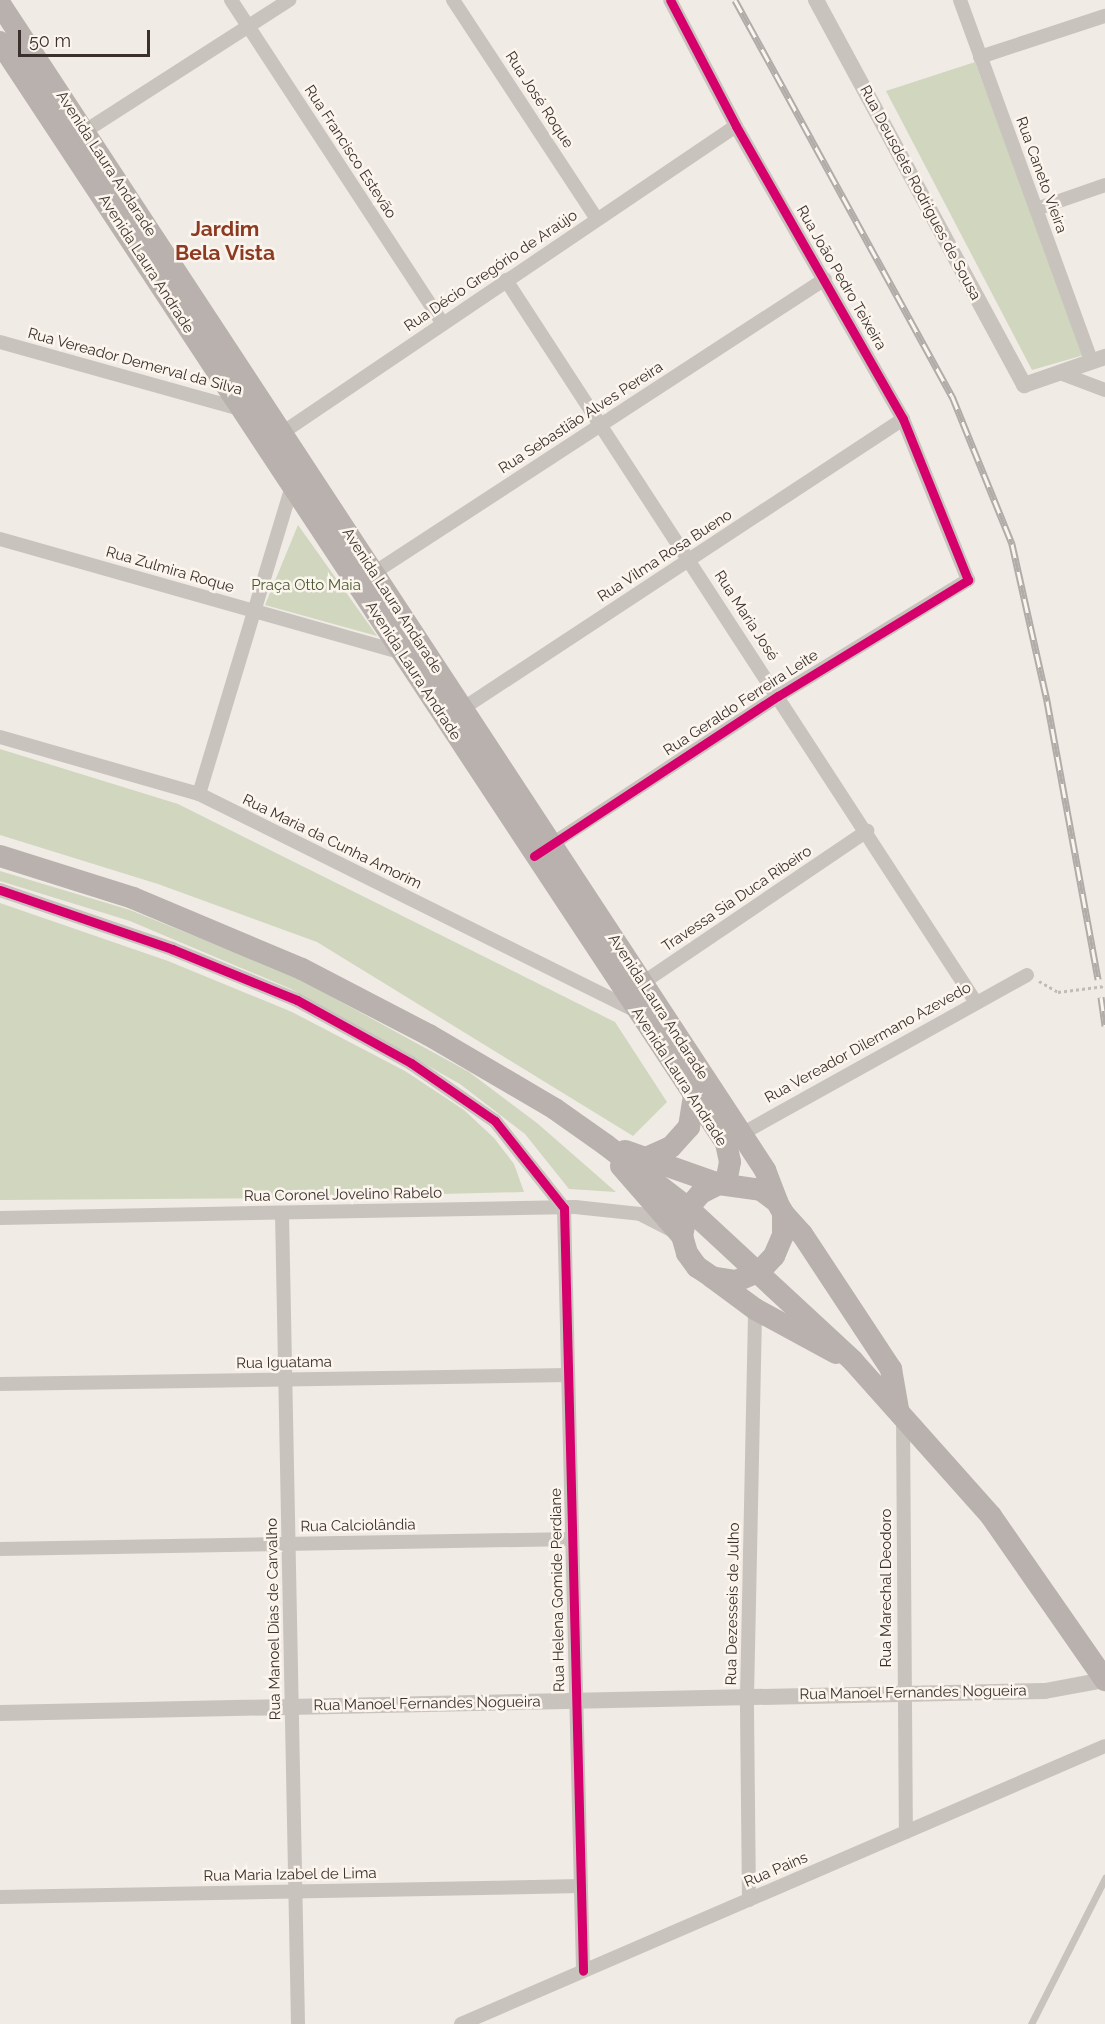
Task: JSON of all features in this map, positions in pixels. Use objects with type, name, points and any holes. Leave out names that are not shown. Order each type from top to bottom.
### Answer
[{"type":"main road","name":"Avenida Laura Andarade","points":[[0,4],[75,138],[543,850],[635,996],[733,1138],[765,1170],[780,1207]]},
{"type":"main road","points":[[0,42],[75,138]]},
{"type":"main road","name":"Avenida Laura Andrade","points":[[273,439],[292,486],[365,579],[400,652],[454,715]]},
{"type":"main road","points":[[0,855],[133,898],[302,969],[429,1035],[555,1109],[606,1145],[688,1208],[760,1271],[853,1361],[992,1516],[1105,1680]]},
{"type":"main road","name":"Avenida Laura Andrade","points":[[635,996],[694,1096],[733,1138],[730,1162],[723,1184]]},
{"type":"main road","points":[[646,1158],[671,1147],[689,1127],[694,1096]]},
{"type":"main road","points":[[606,1145],[723,1184],[761,1190],[780,1207],[802,1234],[891,1369],[900,1412]]},
{"type":"main road","points":[[606,1145],[634,1185],[682,1236],[687,1253],[697,1267],[755,1309],[853,1361]]},
{"type":"main road","points":[[682,1236],[688,1208],[701,1193],[723,1184]]},
{"type":"main road","points":[[712,1277],[736,1281],[760,1271],[774,1256],[783,1235],[780,1207]]},
{"type":"street","name":"Rua Francisco Estevão","points":[[231,0],[442,323]]},
{"type":"street","points":[[75,138],[289,0]]},
{"type":"street","name":"Rua José Roque","points":[[453,0],[597,219]]},
{"type":"street","name":"Rua João Pedro Teixeira","points":[[670,0],[736,126],[903,419],[968,580]]},
{"type":"street","name":"Rua Deusdete Rodrigues de Sousa","points":[[816,0],[1024,385],[1059,373]]},
{"type":"street","name":"Rua Caneto Vieira","points":[[960,0],[1036,209],[1098,359]]},
{"type":"street","points":[[980,57],[1105,16]]},
{"type":"street","name":"Rua Décio Gregório de Araújo","points":[[273,439],[736,126]]},
{"type":"street","points":[[1036,209],[1105,185]]},
{"type":"street","name":"Rua Sebastião Alves Pereira","points":[[365,579],[825,279]]},
{"type":"street","name":"Rua Maria José","points":[[506,280],[867,831],[975,1001]]},
{"type":"street","name":"Rua Vereador Demerval da Silva","points":[[0,342],[251,405]]},
{"type":"street","points":[[1059,373],[1098,359]]},
{"type":"street","points":[[1059,373],[1105,390]]},
{"type":"street","name":"Rua Vilma Rosa Bueno","points":[[454,715],[903,419]]},
{"type":"street","points":[[199,794],[292,486]]},
{"type":"street","name":"Rua Zulmira Roque","points":[[0,539],[400,652]]},
{"type":"street","name":"Rua Geraldo Ferreira Leite","points":[[543,850],[777,696],[968,580]]},
{"type":"street","name":"Rua Maria da Cunha Amorim","points":[[0,737],[199,794],[635,996]]},
{"type":"street","name":"Travessa Sia Duca Ribeiro","points":[[635,996],[867,831]]},
{"type":"street","points":[[0,890],[172,949],[297,1000],[411,1063],[495,1121],[564,1208]]},
{"type":"street","name":"Rua Vereador Dilermano Azevedo","points":[[733,1138],[975,1001],[1027,975]]},
{"type":"street","name":"Rua Coronel Jovelino Rabelo","points":[[0,1218],[564,1208],[640,1214],[682,1236]]},
{"type":"street","name":"Rua Helena Gomide Perdiane","points":[[564,1208],[583,1971]]},
{"type":"street","name":"Rua Manoel Dias de Carvalho","points":[[282,1213],[298,2024]]},
{"type":"street","name":"Rua Dezesseis de Julho","points":[[749,1900],[747,1697],[755,1309]]},
{"type":"street","name":"Rua Iguatama","points":[[0,1384],[568,1376]]},
{"type":"street","name":"Rua Marechal Deodoro","points":[[900,1412],[906,1832]]},
{"type":"street","name":"Rua Calciolândia","points":[[0,1549],[572,1539]]},
{"type":"street","name":"Rua Manoel Fernandes Nogueira","points":[[0,1713],[1045,1691],[1105,1680]]},
{"type":"street","name":"Rua Pains","points":[[461,2024],[1105,1746]]},
{"type":"street","name":"Rua Maria Izabel de Lima","points":[[0,1897],[581,1886]]},
{"type":"lane","points":[[1031,2024],[1105,1878]]},
{"type":"path","points":[[1027,975],[1058,992],[1105,986]]},
{"type":"green space","points":[[975,62],[1084,355],[1032,370],[886,91]]},
{"type":"green space","name":"Praça Otto Maia","points":[[298,525],[377,636],[265,605]]},
{"type":"green space","points":[[0,749],[178,804],[615,1022],[667,1102],[633,1136],[317,942],[158,884],[0,835]]},
{"type":"green space","points":[[0,871],[130,910],[296,977],[469,1072],[537,1123],[616,1192],[569,1189],[525,1134],[460,1084],[291,989],[130,921],[0,881]]},
{"type":"green space","points":[[0,903],[168,961],[292,1012],[405,1071],[464,1110],[494,1138],[514,1164],[524,1192],[282,1198],[0,1200]]},
{"type":"railway","points":[[735,0],[952,396],[1012,544],[1047,701],[1098,979]]},
{"type":"railway","points":[[1101,997],[1105,1026]]},
{"type":"cycle path","points":[[534,856],[778,696],[968,580],[903,419],[736,126],[670,0]]},
{"type":"cycle path","points":[[0,890],[172,949],[297,1000],[411,1063],[495,1121],[564,1208],[583,1971]]},
{"type":"district","name":"Jardim Bela Vista","points":[[225,241]]}]
